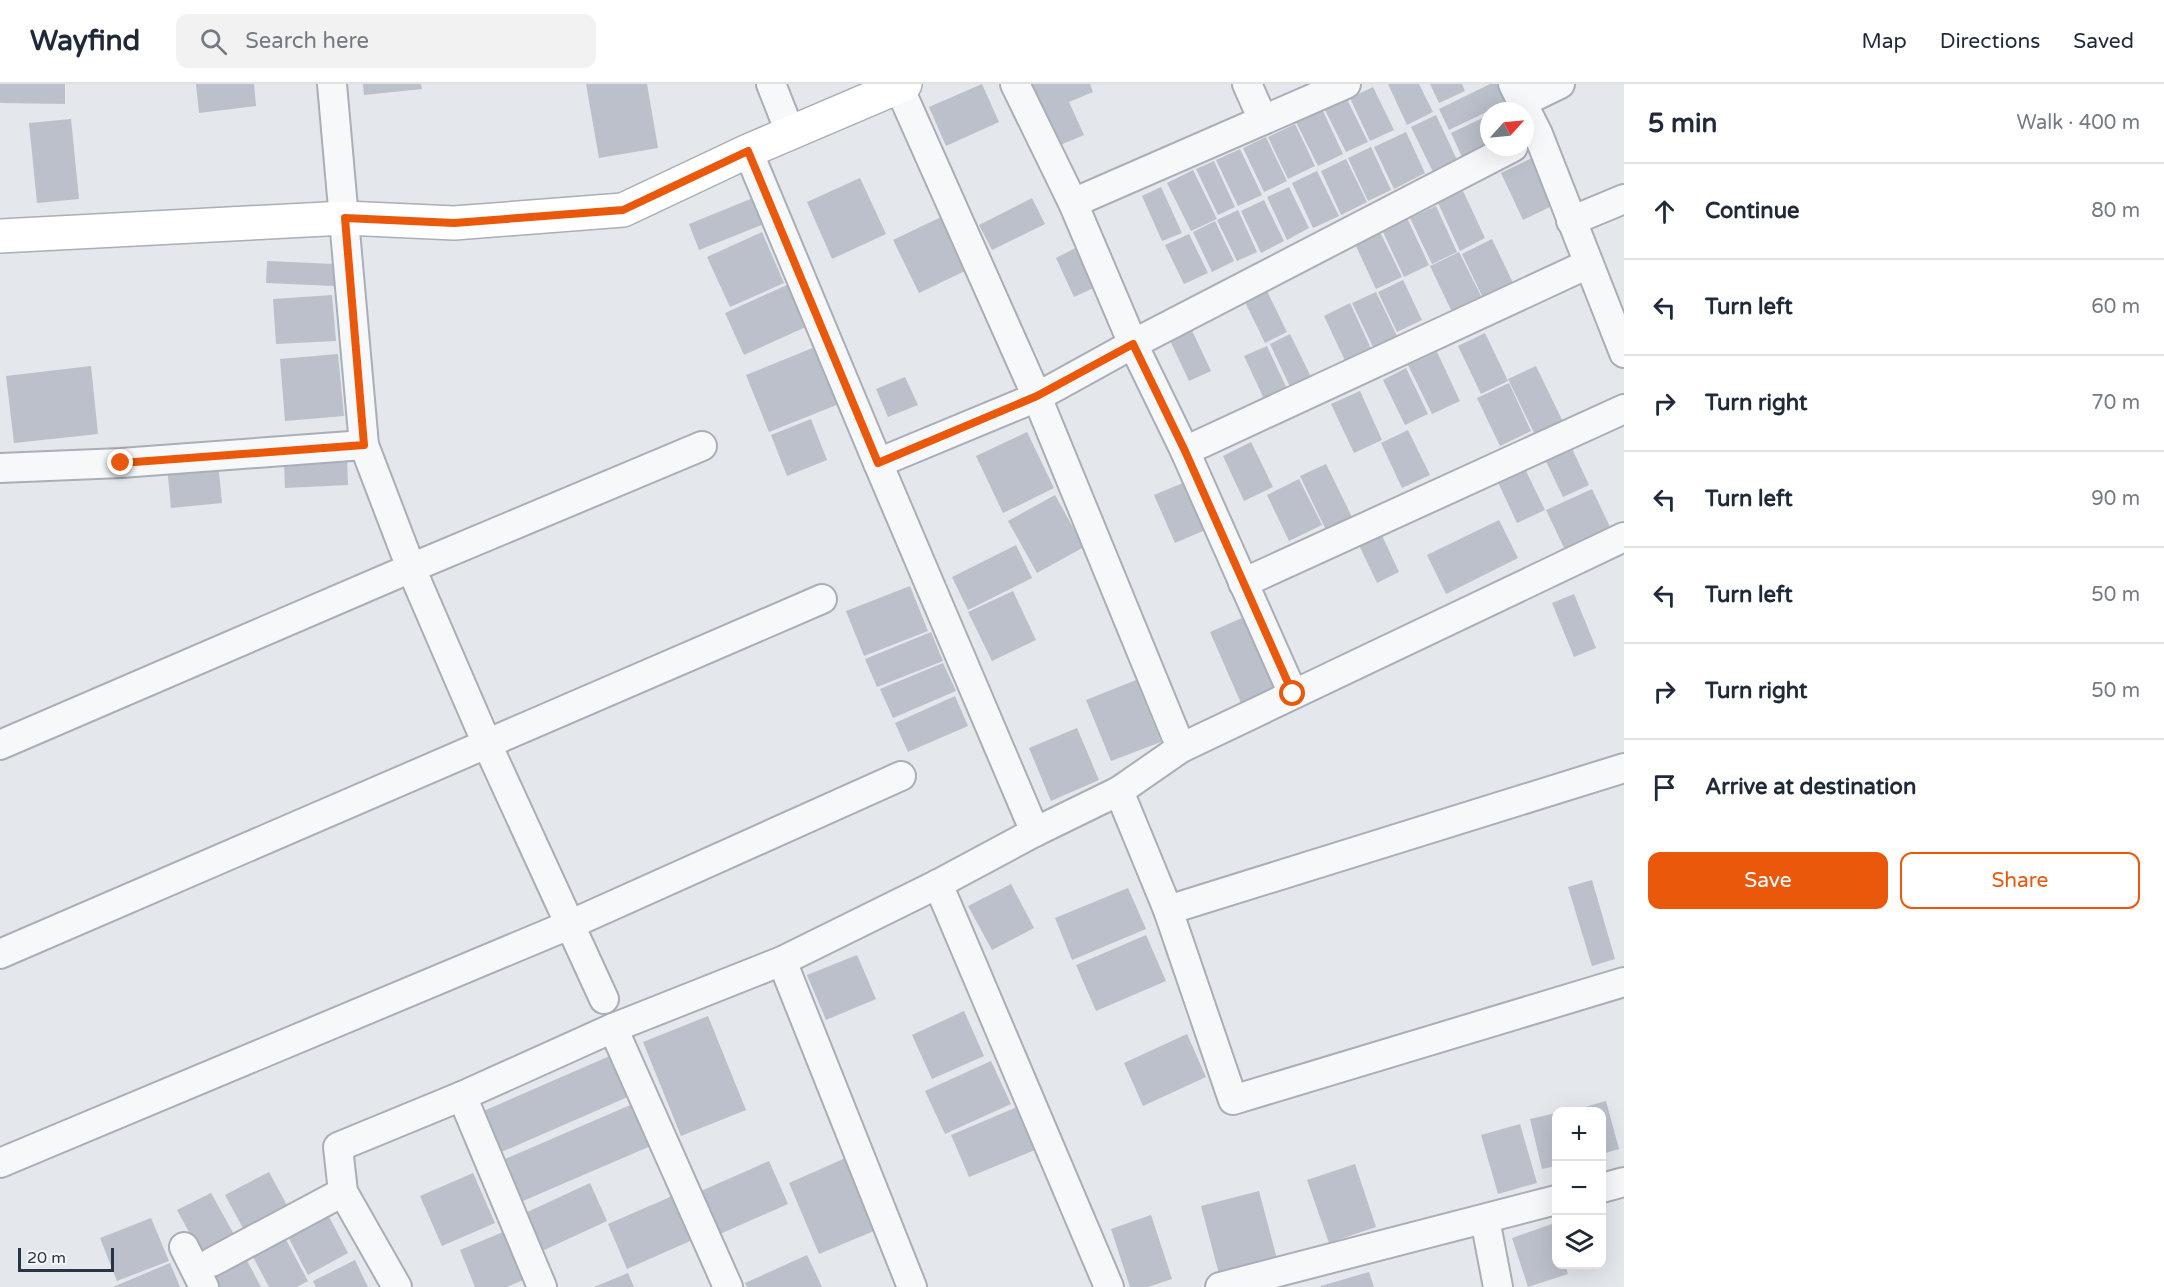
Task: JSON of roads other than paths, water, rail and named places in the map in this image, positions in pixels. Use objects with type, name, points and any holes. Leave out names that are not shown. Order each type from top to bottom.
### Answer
[{"type":"street","points":[[332,84],[364,445],[411,567],[487,744],[604,999]]},
{"type":"street","points":[[771,84],[790,132]]},
{"type":"street","points":[[1015,84],[1073,202],[1133,344],[1185,451],[1293,694]]},
{"type":"street","points":[[1246,84],[1263,120]]},
{"type":"street","points":[[1073,202],[1346,84]]},
{"type":"street","points":[[1518,93],[1560,84]]},
{"type":"street","points":[[0,236],[345,218],[454,223],[623,210],[790,132],[902,86],[1037,396],[1181,748]]},
{"type":"street","points":[[748,151],[1035,832]]},
{"type":"street","points":[[1534,155],[1571,220],[1624,353]]},
{"type":"street","points":[[878,463],[1037,396],[1497,156]]},
{"type":"street","points":[[1571,220],[1624,199]]},
{"type":"street","points":[[1185,451],[1588,264]]},
{"type":"street","points":[[1243,583],[1624,409]]},
{"type":"street","points":[[0,468],[121,463],[364,445]]},
{"type":"street","points":[[0,746],[411,567],[702,446]]},
{"type":"street","points":[[398,1287],[343,1192],[338,1147],[462,1096],[613,1028],[782,962],[1119,791],[1181,748],[1624,537]]},
{"type":"street","points":[[0,954],[822,599]]},
{"type":"street","points":[[1168,910],[1624,768]]},
{"type":"street","points":[[0,1162],[569,925],[901,776]]},
{"type":"street","points":[[1119,791],[1168,910],[1233,1100],[1624,982]]},
{"type":"street","points":[[938,884],[1109,1287]]},
{"type":"street","points":[[782,962],[912,1287]]},
{"type":"street","points":[[613,1028],[728,1287]]},
{"type":"street","points":[[462,1096],[542,1287]]},
{"type":"street","points":[[1606,1187],[1624,1182]]},
{"type":"street","points":[[184,1247],[208,1275],[343,1192]]},
{"type":"street","points":[[1220,1287],[1292,1277],[1552,1201]]},
{"type":"street","points":[[1485,1219],[1498,1287]]}]
